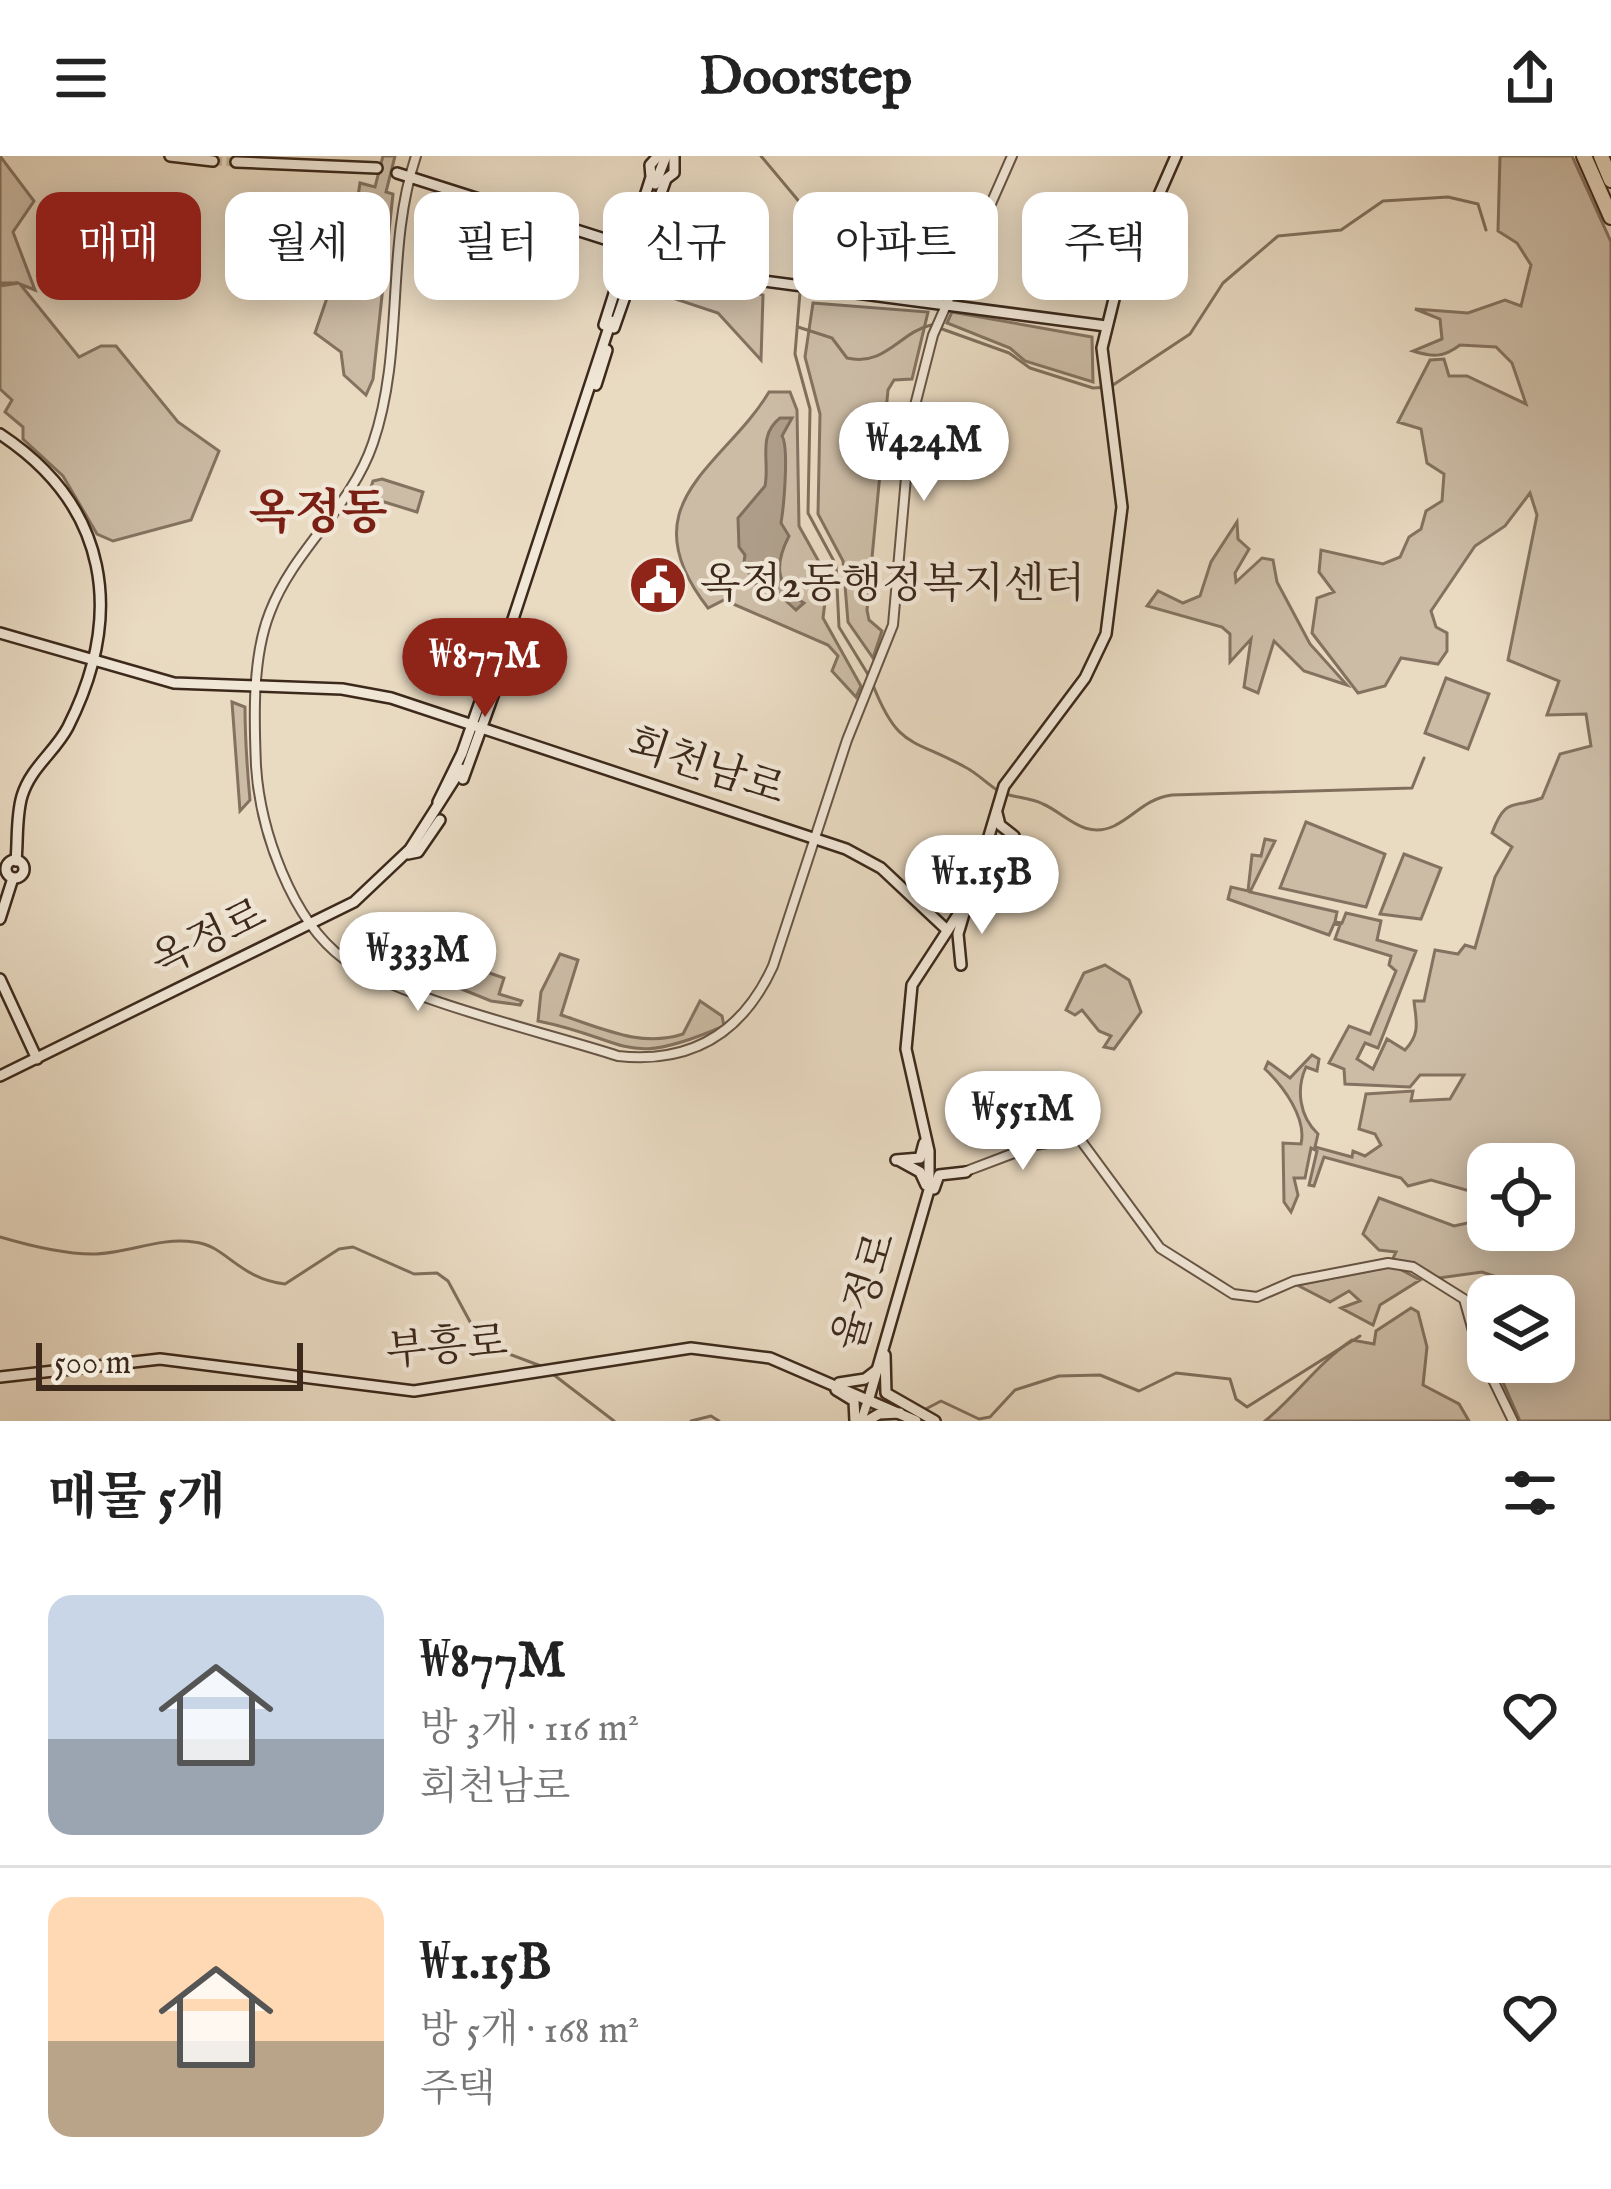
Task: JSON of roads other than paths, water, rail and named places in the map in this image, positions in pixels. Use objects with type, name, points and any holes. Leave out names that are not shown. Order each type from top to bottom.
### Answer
[{"type":"highway","points":[[1583,156],[1611,217]]},
{"type":"highway","points":[[1601,156],[1611,180]]},
{"type":"main road","points":[[170,156],[213,161]]},
{"type":"main road","points":[[1159,192],[1175,156]]},
{"type":"main road","points":[[647,192],[650,165],[665,159]]},
{"type":"main road","points":[[661,192],[674,173],[665,159]]},
{"type":"main road","points":[[652,192],[665,159]]},
{"type":"main road","points":[[236,162],[376,168]]},
{"type":"main road","points":[[397,173],[603,241]]},
{"type":"main road","points":[[769,284],[1106,326]]},
{"type":"main road","points":[[568,449],[617,300]]},
{"type":"main road","points":[[1074,323],[1100,316],[1111,300]]},
{"type":"main road","points":[[962,965],[958,934],[1004,786],[1093,667],[1108,626],[1122,506],[1102,353],[1113,300]]},
{"type":"main road","points":[[568,449],[611,321]]},
{"type":"main road","points":[[1074,323],[1095,332],[1102,353]]},
{"type":"main road","points":[[0,434],[54,478],[95,553],[104,599],[93,662],[65,733],[28,780],[20,801],[16,861],[7,867],[13,878],[0,919]]},
{"type":"main road","name":"옥정로","points":[[0,1076],[313,925],[372,890],[401,859],[464,764],[568,449]]},
{"type":"main road","name":"회천남로","points":[[0,632],[174,683],[361,691],[864,857],[947,930]]},
{"type":"main road","points":[[997,803],[1000,825],[1014,836]]},
{"type":"main road","points":[[925,909],[946,919],[970,898]]},
{"type":"main road","name":"율정로","points":[[869,1398],[928,1190],[930,1168],[906,1049],[906,1013],[927,959],[970,898]]},
{"type":"main road","points":[[925,909],[938,929],[927,959]]},
{"type":"main road","points":[[0,979],[37,1059]]},
{"type":"main road","points":[[925,1132],[941,1164],[966,1172]]},
{"type":"main road","points":[[925,1132],[920,1158],[896,1160],[920,1172],[928,1190]]},
{"type":"main road","points":[[922,1221],[931,1209],[936,1178],[966,1172]]},
{"type":"main road","name":"부흥로","points":[[0,1377],[160,1359],[414,1391],[692,1348],[748,1353],[812,1373],[916,1421]]},
{"type":"main road","points":[[884,1348],[886,1393],[899,1414]]},
{"type":"main road","points":[[836,1383],[859,1381],[878,1369],[880,1389],[899,1414]]},
{"type":"main road","points":[[812,1373],[852,1399],[861,1421],[879,1414],[933,1420]]},
{"type":"street","points":[[416,156],[398,248],[394,355],[372,445],[352,494],[276,597],[267,617],[255,745],[263,824],[313,925],[342,958],[391,982],[618,1056],[662,1058],[722,1034],[760,996],[882,660],[896,608],[911,421],[933,335],[1012,156]]},
{"type":"street","points":[[930,1168],[966,1172],[1029,1147],[1079,1138],[1160,1248],[1239,1297],[1257,1297],[1294,1281],[1388,1262],[1413,1267],[1464,1299],[1478,1349],[1513,1421]]},
{"type":"street","points":[[861,1421],[869,1398]]},
{"type":"waterway","points":[[761,156],[793,194]]},
{"type":"waterway","points":[[798,327],[832,338],[847,358],[860,359],[872,358],[931,325],[1009,353],[1030,368],[1093,388],[1110,387],[1190,334],[1223,283],[1278,236],[1341,230],[1383,201],[1448,197],[1478,204],[1486,230]]},
{"type":"waterway","points":[[799,300],[795,354],[810,409],[808,513],[836,565],[839,627],[869,676]]},
{"type":"waterway","points":[[873,685],[890,721],[908,739],[969,769],[997,790]]},
{"type":"waterway","points":[[1006,794],[1038,802],[1093,830],[1114,826],[1155,800],[1172,795],[1412,788],[1424,758]]},
{"type":"waterway","points":[[0,1237],[92,1254],[194,1242],[215,1249],[255,1275],[285,1284],[339,1249],[353,1247],[414,1274],[437,1273],[448,1281],[482,1344],[541,1366]]},
{"type":"waterway","points":[[922,1411],[941,1401],[979,1419],[990,1417],[1015,1390],[1059,1376],[1100,1375],[1139,1391],[1176,1373],[1230,1379],[1236,1399],[1247,1407],[1360,1336]]},
{"type":"waterway","points":[[554,1375],[614,1421]]},
{"type":"waterway","points":[[691,1421],[711,1416],[719,1421]]},
{"type":"tunnel","points":[[213,161],[236,162]]},
{"type":"tunnel","points":[[611,321],[618,300]]},
{"type":"tunnel","points":[[461,769],[472,741]]},
{"type":"place","name":"옥정2동행정복지센터","points":[[658,585]]},
{"type":"district","name":"옥정동","points":[[318,515]]}]
